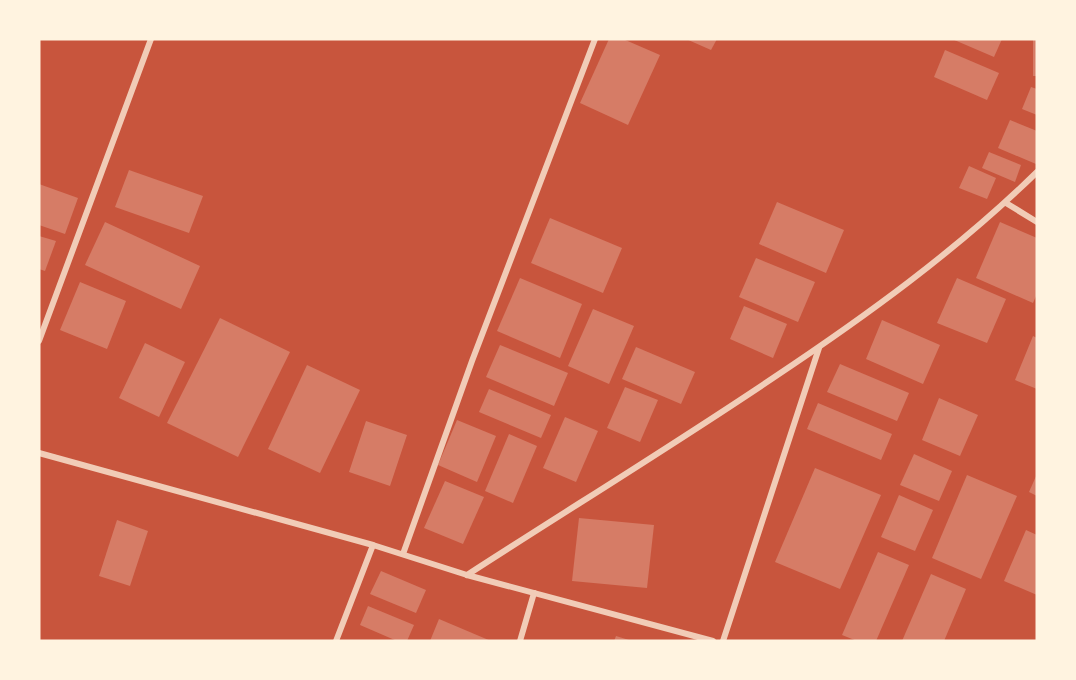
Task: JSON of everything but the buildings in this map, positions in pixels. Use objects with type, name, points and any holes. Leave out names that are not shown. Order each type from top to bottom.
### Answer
[{"type":"street","points":[[39,341],[151,39]]},
{"type":"street","points":[[403,554],[472,361],[595,39]]},
{"type":"street","points":[[467,575],[688,435],[891,297],[1006,203],[1037,172]]},
{"type":"street","points":[[1006,203],[1037,222]]},
{"type":"street","points":[[723,641],[819,347]]},
{"type":"street","points":[[39,453],[373,545],[467,575],[713,641]]},
{"type":"street","points":[[336,641],[373,545]]},
{"type":"street","points":[[520,641],[534,592]]}]
